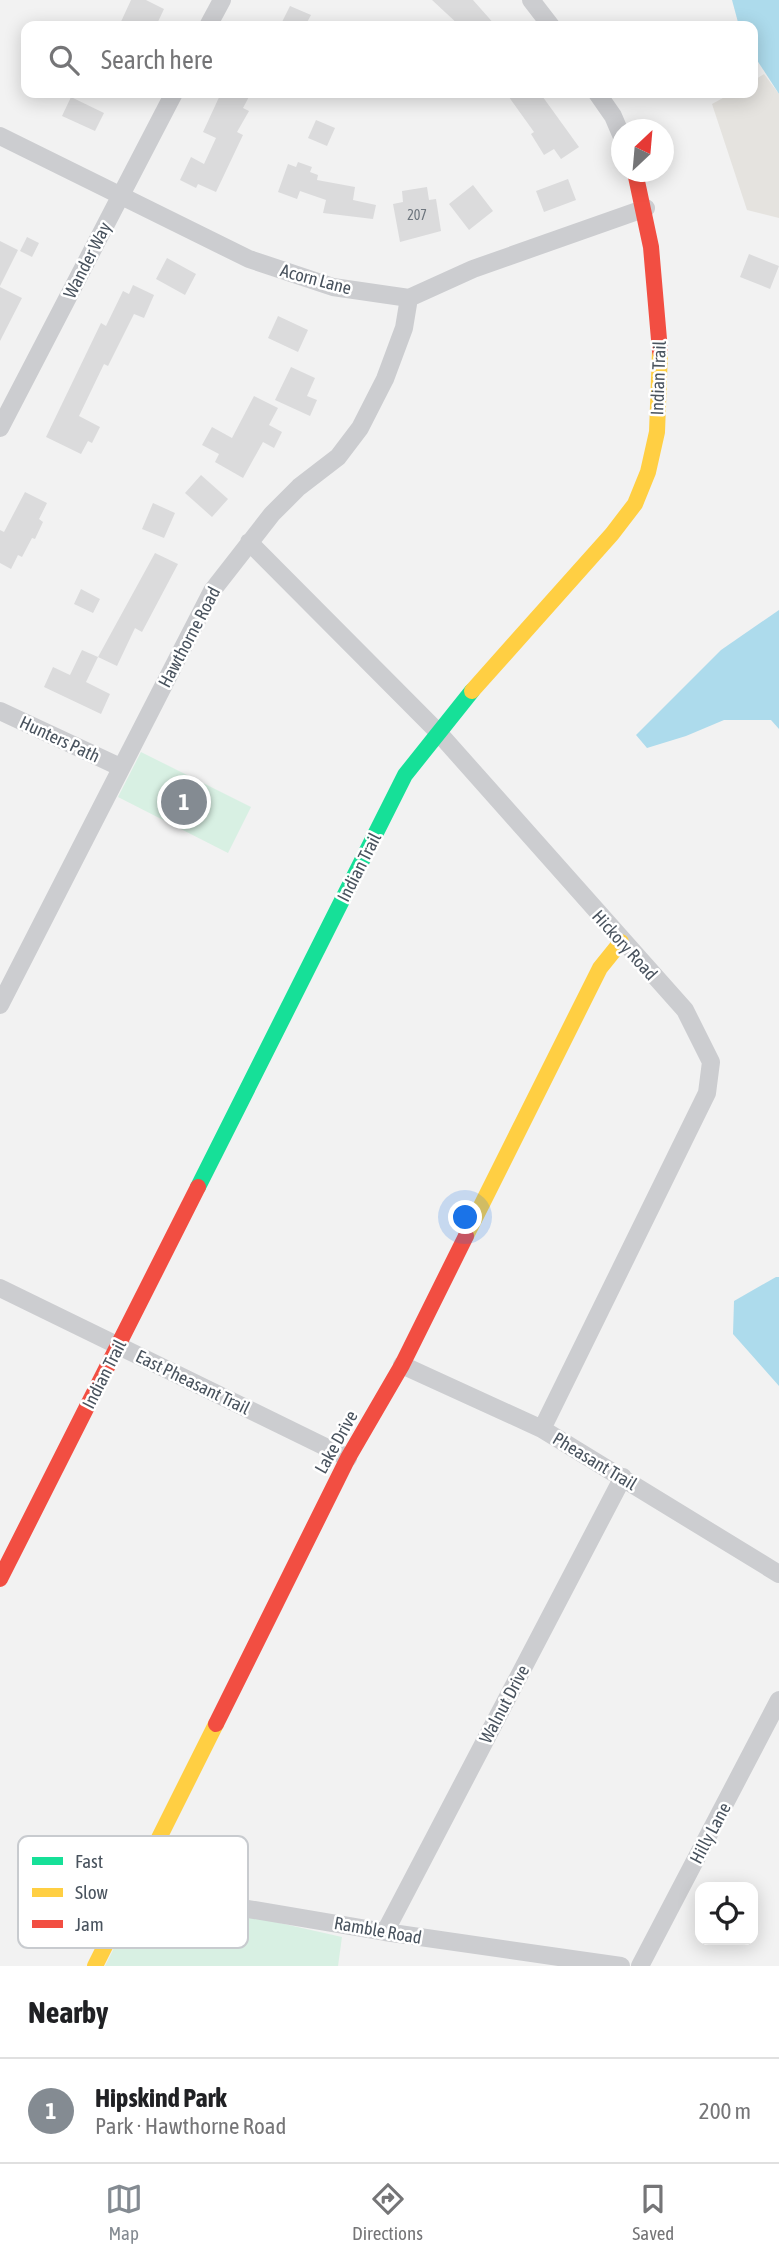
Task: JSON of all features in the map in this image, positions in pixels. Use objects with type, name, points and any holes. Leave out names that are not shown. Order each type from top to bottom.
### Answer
[{"type":"street","points":[[211,21],[222,0]]},
{"type":"street","points":[[531,0],[547,21]]},
{"type":"street","name":"Wander Way","points":[[2,419],[171,98]]},
{"type":"street","points":[[600,98],[614,119]]},
{"type":"street","name":"Acorn Lane","points":[[0,136],[249,259],[333,287],[409,298]]},
{"type":"street","name":"Indian Trail","points":[[0,1579],[405,775],[437,731],[634,505],[656,445],[659,342],[656,281],[646,208],[638,182]]},
{"type":"street","points":[[409,298],[473,269],[646,208]]},
{"type":"street","name":"Hawthorne Road","points":[[0,1004],[212,591],[249,542],[299,487],[338,457],[360,428],[385,379],[404,328],[409,298]]},
{"type":"street","name":"Hickory Road","points":[[249,542],[437,731],[621,942],[685,1010],[711,1062],[707,1093],[542,1429]]},
{"type":"street","name":"Hunters Path","points":[[0,711],[120,766]]},
{"type":"street","name":"Lake Drive","points":[[160,1836],[348,1458],[402,1365],[600,968],[621,942]]},
{"type":"street","name":"East Pheasant Trail","points":[[0,1288],[348,1458]]},
{"type":"street","name":"Pheasant Trail","points":[[402,1365],[542,1429],[779,1574]]},
{"type":"street","name":"Walnut Drive","points":[[385,1932],[623,1477]]},
{"type":"street","name":"Hilly Lane","points":[[640,1966],[779,1700]]},
{"type":"street","name":"Ramble Road","points":[[248,1909],[621,1966]]},
{"type":"street","name":"Lake Drive","points":[[95,1966],[104,1948]]},
{"type":"green space","points":[[141,752],[251,807],[228,853],[118,797]]},
{"type":"green space","points":[[248,1916],[342,1937],[338,1966],[105,1966],[114,1948],[248,1948]]},
{"type":"sand","points":[[764,74],[779,94],[779,218],[747,210],[712,104],[723,98],[758,98],[758,78]]},
{"type":"water","points":[[732,0],[779,0],[779,94],[758,62],[758,21],[738,21]]},
{"type":"water","points":[[779,610],[779,729],[771,720],[724,720],[647,748],[636,735],[721,650]]},
{"type":"water","points":[[779,1277],[779,1386],[733,1334],[734,1301]]},
{"type":"building","points":[[131,0],[146,0],[164,9],[158,21],[121,21]]},
{"type":"building","points":[[432,0],[473,0],[492,21],[455,21]]},
{"type":"building","points":[[290,6],[311,15],[308,21],[282,21]]},
{"type":"building","points":[[71,98],[104,113],[95,131],[62,116]]},
{"type":"building","points":[[219,98],[248,98],[243,108],[249,111],[237,132],[243,135],[216,192],[198,184],[196,188],[180,180],[191,157],[204,164],[216,138],[203,132]]},
{"type":"building","points":[[510,98],[544,98],[579,147],[561,159],[554,149],[544,155],[531,134],[534,132]]},
{"type":"building","points":[[316,120],[335,128],[327,146],[308,138]]},
{"type":"building","points":[[298,162],[312,167],[310,172],[318,175],[317,180],[355,187],[353,200],[376,205],[373,219],[323,213],[326,200],[300,191],[297,199],[278,192],[288,164],[296,167]]},
{"type":"building","points":[[568,179],[576,200],[544,212],[536,191]]},
{"type":"building","points":[[473,185],[493,211],[469,230],[449,204]]},
{"type":"building","points":[[427,187],[429,200],[436,199],[441,231],[400,242],[393,204],[403,202],[402,191]]},
{"type":"building","points":[[27,237],[39,243],[32,257],[20,251]]},
{"type":"building","points":[[0,241],[18,250],[0,286]]},
{"type":"building","points":[[749,254],[779,266],[770,289],[740,277]]},
{"type":"building","points":[[167,258],[196,274],[185,295],[156,279]]},
{"type":"building","points":[[133,285],[154,295],[144,318],[134,314],[108,366],[104,364],[79,416],[100,427],[92,443],[88,441],[81,454],[46,437],[101,323],[106,326],[123,291],[129,294]]},
{"type":"building","points":[[0,287],[22,298],[0,341]]},
{"type":"building","points":[[278,316],[308,330],[298,352],[268,338]]},
{"type":"building","points":[[291,367],[315,378],[307,396],[317,400],[310,416],[275,400]]},
{"type":"building","points":[[254,396],[278,408],[269,425],[282,432],[274,448],[263,442],[243,478],[215,462],[219,454],[202,445],[212,427],[232,438]]},
{"type":"building","points":[[201,475],[228,499],[212,517],[185,493]]},
{"type":"building","points":[[25,492],[47,503],[39,519],[43,522],[35,539],[32,538],[22,557],[18,555],[11,569],[0,563],[0,530],[4,532]]},
{"type":"building","points":[[153,503],[175,513],[164,538],[142,529]]},
{"type":"building","points":[[155,553],[178,564],[142,632],[135,628],[117,666],[98,657]]},
{"type":"building","points":[[81,589],[100,599],[93,613],[74,604]]},
{"type":"building","points":[[82,650],[98,657],[86,682],[110,694],[101,714],[44,687],[53,667],[70,675]]},
{"type":"traffic: fast","points":[[198,1187],[405,775],[472,691]]},
{"type":"traffic: slow","points":[[472,691],[612,534],[635,504],[648,472],[657,432],[660,351]]},
{"type":"traffic: slow","points":[[466,1236],[600,968],[621,942]]},
{"type":"traffic: slow","points":[[160,1836],[216,1724]]},
{"type":"traffic: slow","points":[[95,1966],[104,1948]]},
{"type":"traffic: jam","points":[[637,182],[651,247],[660,351]]},
{"type":"traffic: jam","points":[[0,1579],[198,1187]]},
{"type":"traffic: jam","points":[[216,1724],[348,1458],[402,1365],[466,1236]]},
{"type":"place","name":"Hipskind Park","points":[[184,802]]}]
